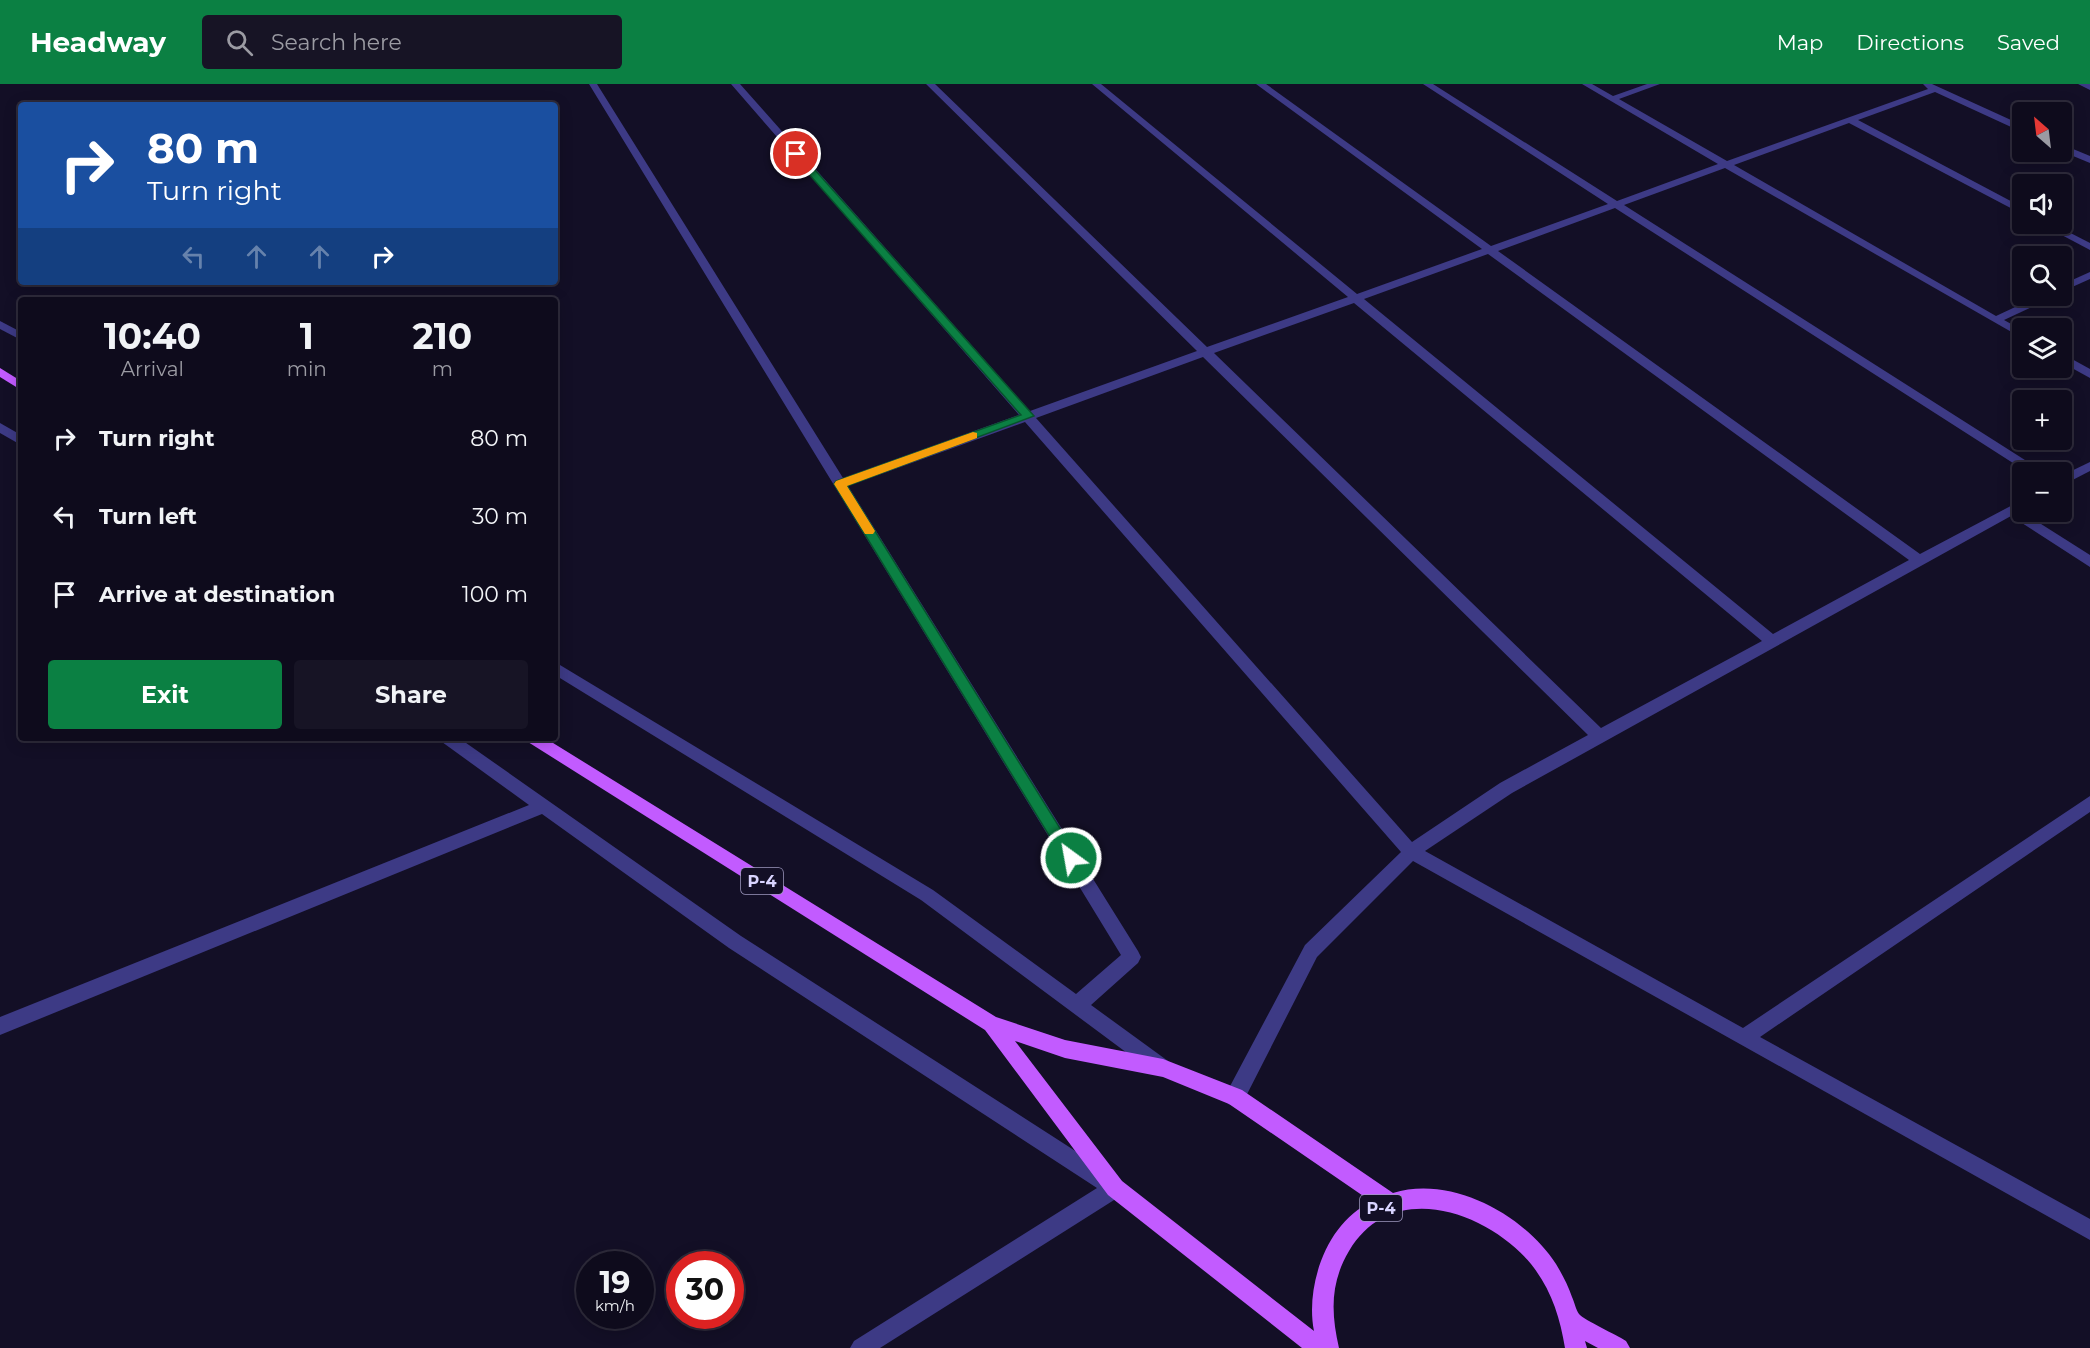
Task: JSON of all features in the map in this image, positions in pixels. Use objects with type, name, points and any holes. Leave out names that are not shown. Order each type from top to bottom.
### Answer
[{"type":"main road","points":[[0,372],[18,385]]},
{"type":"main road","name":"P-4","points":[[538,741],[991,1024],[1065,1049],[1163,1068],[1235,1097],[1391,1203]]},
{"type":"main road","name":"P-4","points":[[991,1024],[1115,1188],[1319,1348]]},
{"type":"main road","name":"P-4","points":[[1328,1348],[1322,1315],[1326,1276],[1340,1243],[1362,1218],[1391,1203],[1425,1197],[1461,1203],[1498,1220],[1530,1247],[1555,1281],[1573,1322],[1576,1348]]},
{"type":"main road","points":[[1573,1322],[1619,1348]]},
{"type":"street","points":[[593,84],[1132,957],[1077,1005]]},
{"type":"street","points":[[735,84],[1411,852],[2090,1230]]},
{"type":"street","points":[[930,84],[1600,737]]},
{"type":"street","points":[[1096,84],[1772,641]]},
{"type":"street","points":[[1260,84],[1919,560]]},
{"type":"street","points":[[1427,84],[2019,462]]},
{"type":"street","points":[[1586,84],[2012,329]]},
{"type":"street","points":[[1612,99],[1656,84]]},
{"type":"street","points":[[1925,84],[2012,124]]},
{"type":"street","points":[[2082,84],[2090,87]]},
{"type":"street","points":[[840,484],[1936,89]]},
{"type":"street","points":[[1850,120],[2012,206]]},
{"type":"street","points":[[2072,152],[2090,160]]},
{"type":"street","points":[[2065,234],[2090,247]]},
{"type":"street","points":[[2072,284],[2090,275]]},
{"type":"street","points":[[1996,320],[2026,306]]},
{"type":"street","points":[[0,324],[18,336]]},
{"type":"street","points":[[2072,363],[2090,374]]},
{"type":"street","points":[[0,427],[18,439]]},
{"type":"street","points":[[2072,476],[2090,466]]},
{"type":"street","points":[[1235,1097],[1311,951],[1411,852],[1506,788],[2012,509]]},
{"type":"street","points":[[2036,522],[2090,562]]},
{"type":"street","points":[[558,670],[927,895],[1163,1068]]},
{"type":"street","points":[[451,741],[735,942],[1115,1188],[861,1348]]},
{"type":"street","points":[[1745,1037],[2090,802]]},
{"type":"street","points":[[0,1026],[544,806]]},
{"type":"slow traffic","points":[[869,531],[840,484],[973,436]]},
{"type":"route","points":[[796,154],[1028,416],[840,484],[1071,858]]}]
